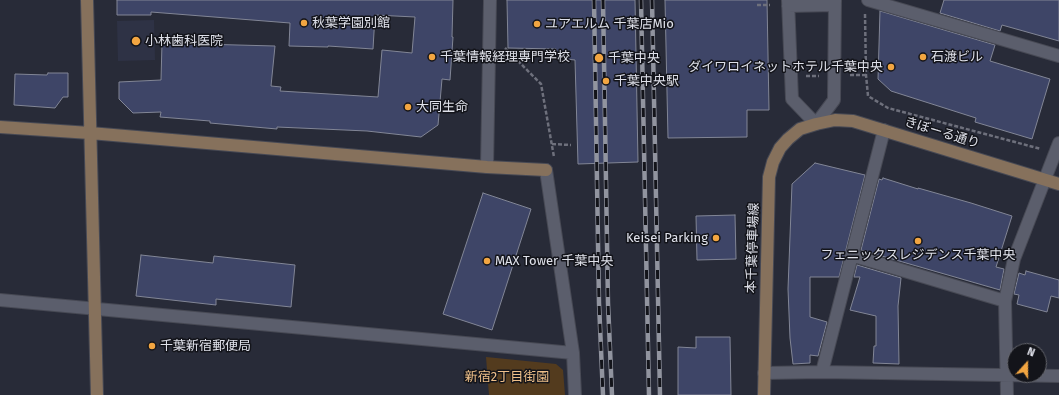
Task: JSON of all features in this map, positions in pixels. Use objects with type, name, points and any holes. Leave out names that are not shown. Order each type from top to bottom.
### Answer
[{"type":"street","points":[[87,0],[97,395]]},
{"type":"street","points":[[487,167],[490,0]]},
{"type":"street","points":[[834,2],[834,100],[816,124],[792,99],[788,3],[834,2]]},
{"type":"street","points":[[867,4],[1059,56]]},
{"type":"street","name":"きぼーる通り","points":[[816,124],[835,120],[853,121],[1059,184]]},
{"type":"street","name":"本千葉停車場線","points":[[764,395],[769,177],[773,162],[780,148],[788,139],[800,130],[816,124]]},
{"type":"street","points":[[0,127],[90,133],[487,167],[546,170],[573,353],[575,395]]},
{"type":"street","points":[[822,372],[884,130]]},
{"type":"street","points":[[1006,395],[1007,375],[1005,301],[1014,259],[1057,148]]},
{"type":"street","points":[[851,255],[1005,301]]},
{"type":"street","points":[[0,300],[94,310],[573,353]]},
{"type":"street","points":[[764,373],[822,372],[1007,375]]},
{"type":"street","points":[[1047,376],[1059,376]]},
{"type":"path","points":[[867,4],[866,75],[868,96],[888,108],[1057,148]]},
{"type":"path","points":[[757,5],[770,5]]},
{"type":"path","points":[[503,45],[542,84],[554,158]]},
{"type":"path","points":[[552,144],[570,145]]},
{"type":"shaded area","name":"小林歯科医院","points":[[154,20],[155,60],[118,61],[117,21]]},
{"type":"green space","name":"新宿2丁目街園","points":[[486,357],[556,364],[563,370],[565,395],[489,395]]},
{"type":"building","points":[[117,0],[453,0],[453,37],[450,80],[442,79],[438,125],[421,137],[367,131],[277,127],[277,129],[160,117],[161,112],[133,113],[119,99],[119,82],[161,80],[162,43],[275,46],[271,86],[281,87],[280,91],[378,97],[382,50],[412,53],[415,17],[375,15],[373,49],[328,46],[289,46],[290,23],[151,12],[151,15],[117,15]]},
{"type":"building","name":"千葉中央駅","points":[[507,0],[635,0],[638,162],[578,164],[575,60],[556,58],[556,49],[508,48]]},
{"type":"building","points":[[665,0],[767,0],[769,110],[747,110],[747,137],[668,138]]},
{"type":"building","points":[[944,0],[1059,0],[1059,41],[1002,25],[1000,31],[940,13]]},
{"type":"building","points":[[880,11],[995,45],[990,61],[1050,79],[1032,139],[975,122],[976,118],[891,91],[878,79]]},
{"type":"building","points":[[48,73],[68,73],[68,97],[63,97],[55,108],[14,105],[15,74],[47,75]]},
{"type":"building","points":[[815,163],[865,175],[839,277],[810,277],[810,317],[827,322],[818,356],[810,355],[810,363],[793,364],[790,338],[788,289],[792,184]]},
{"type":"building","name":"フェニックスレジデンス千葉中央","points":[[883,178],[1012,216],[996,267],[1004,269],[1000,290],[861,250],[879,179],[882,180]]},
{"type":"building","name":"MAX Tower 千葉中央","points":[[483,193],[531,209],[492,330],[443,314]]},
{"type":"building","name":"Keisei Parking","points":[[735,215],[736,259],[697,260],[696,216]]},
{"type":"building","points":[[141,255],[213,263],[214,256],[295,265],[291,307],[216,299],[216,305],[136,296]]},
{"type":"building","points":[[857,265],[901,278],[898,306],[899,364],[873,363],[874,346],[876,346],[876,316],[850,310],[860,277],[854,277]]},
{"type":"building","points":[[1026,271],[1059,280],[1059,298],[1051,296],[1047,312],[1017,304],[1019,295],[1014,294],[1019,273],[1025,275]]},
{"type":"building","points":[[696,337],[730,337],[731,395],[678,395],[678,347],[696,348]]},
{"type":"railway","points":[[594,0],[599,303],[603,395]]},
{"type":"railway","points":[[603,0],[608,303],[612,395]]},
{"type":"railway","points":[[641,0],[649,395]]},
{"type":"railway","points":[[652,0],[660,395]]},
{"type":"place","name":"秋葉学園別館","points":[[304,23]]},
{"type":"place","name":"ユアエルム 千葉店Mio","points":[[537,24]]},
{"type":"place","name":"小林歯科医院","points":[[136,41]]},
{"type":"place","name":"千葉情報経理専門学校","points":[[432,57]]},
{"type":"place","name":"石渡ビル","points":[[923,57]]},
{"type":"place","name":"千葉中央","points":[[599,58]]},
{"type":"place","name":"ダイワロイネットホテル千葉中央","points":[[891,67]]},
{"type":"place","name":"千葉中央駅","points":[[606,81]]},
{"type":"place","name":"大同生命","points":[[408,107]]},
{"type":"place","name":"Keisei Parking","points":[[716,238]]},
{"type":"place","name":"フェニックスレジデンス千葉中央","points":[[918,241]]},
{"type":"place","name":"MAX Tower 千葉中央","points":[[487,261]]},
{"type":"place","name":"千葉新宿郵便局","points":[[152,346]]}]
